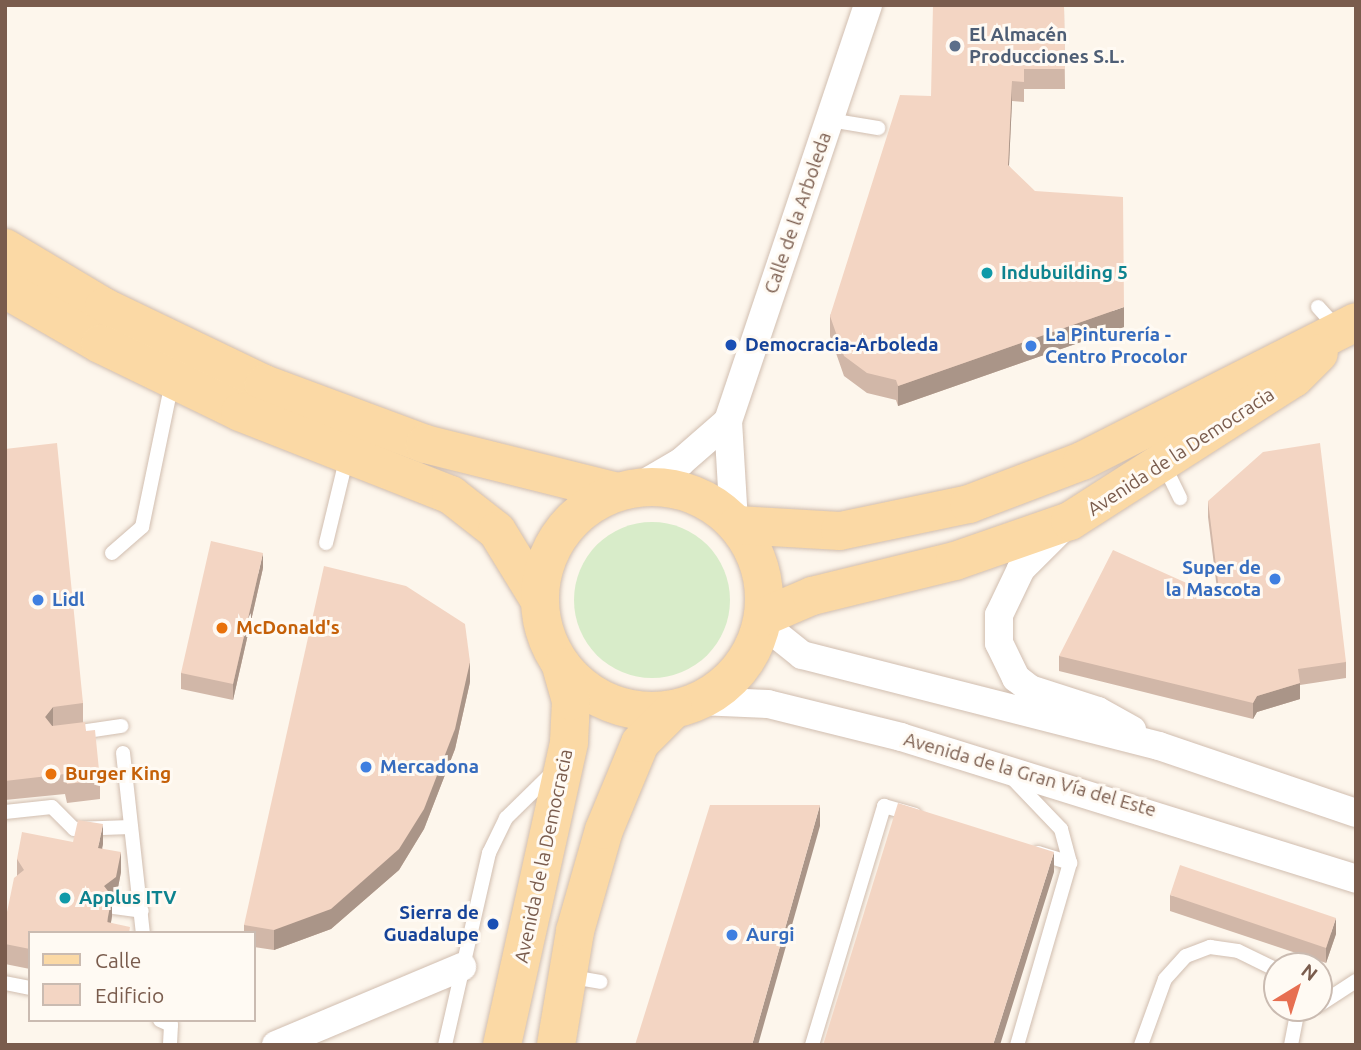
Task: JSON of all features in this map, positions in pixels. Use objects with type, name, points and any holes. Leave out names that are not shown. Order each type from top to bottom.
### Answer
[{"type":"main road","points":[[5,248],[104,307],[264,384],[425,444],[628,490],[685,491],[735,524],[756,556],[762,620],[738,669],[686,705],[640,743],[621,784],[583,979],[556,1045]]},
{"type":"main road","points":[[5,289],[172,380],[348,454],[419,479],[477,512],[515,555],[538,598],[561,667],[610,703],[686,705]]},
{"type":"main road","name":"Avenida de la Democracia","points":[[762,620],[813,596],[955,561],[1070,521],[1172,481],[1294,378],[1338,320]]},
{"type":"main road","name":"Avenida de la Democracia","points":[[735,524],[840,531],[969,504],[1082,461],[1280,356],[1338,320]]},
{"type":"main road","points":[[538,598],[562,534],[628,490]]},
{"type":"main road","name":"Avenida de la Democracia","points":[[502,1045],[564,761],[571,701],[561,667]]},
{"type":"street","name":"Calle de la Arboleda","points":[[735,524],[728,421],[868,5]]},
{"type":"street","points":[[628,490],[681,462],[728,421]]},
{"type":"street","points":[[1070,521],[1038,547],[1006,598],[997,628],[1006,663],[1030,690],[1098,711],[1159,746]]},
{"type":"street","points":[[762,620],[802,655],[1159,746],[1356,813]]},
{"type":"street","name":"Avenida de la Gran Vía del Este","points":[[686,705],[768,704],[995,763],[1356,879]]},
{"type":"street","points":[[276,1045],[430,978],[462,967]]},
{"type":"lane","points":[[830,121],[878,128]]},
{"type":"lane","points":[[112,554],[142,527],[172,380]]},
{"type":"lane","points":[[326,543],[348,454]]},
{"type":"lane","points":[[54,736],[121,726]]},
{"type":"lane","points":[[123,752],[143,931]]},
{"type":"lane","points":[[445,1045],[462,967],[499,828],[564,761]]},
{"type":"lane","points":[[995,763],[1049,813],[1065,836],[1070,863],[1017,1045]]},
{"type":"lane","points":[[812,1045],[884,806],[937,822]]},
{"type":"lane","points":[[5,812],[52,807],[74,829],[131,827]]},
{"type":"lane","points":[[1017,847],[1070,863]]},
{"type":"lane","points":[[114,907],[142,911]]},
{"type":"lane","points":[[1141,1045],[1165,979],[1185,956],[1210,947],[1238,951],[1263,963]]},
{"type":"lane","points":[[1333,996],[1356,981]]},
{"type":"lane","points":[[5,983],[28,988]]},
{"type":"lane","points":[[164,1022],[171,1025],[170,1045]]},
{"type":"lane","points":[[1293,1039],[1306,1022]]},
{"type":"green space","points":[[652,522],[682,528],[707,545],[724,570],[730,600],[724,630],[707,655],[682,672],[652,678],[622,672],[597,655],[580,630],[574,600],[580,570],[597,545],[622,528]]},
{"type":"building","name":"Indubuilding 5","points":[[933,5],[1064,5],[1065,69],[1024,69],[1024,82],[1012,81],[1008,165],[1035,191],[1123,197],[1124,307],[898,386],[896,380],[867,373],[844,356],[830,316],[900,95],[931,96]]},
{"type":"building","name":"Lidl","points":[[57,443],[83,703],[53,707],[45,717],[52,726],[85,722],[86,731],[95,730],[100,780],[67,784],[65,774],[5,781],[5,449]]},
{"type":"building","name":"Super de la Mascota","points":[[1320,443],[1346,662],[1298,669],[1300,683],[1257,696],[1253,703],[1059,656],[1113,550],[1220,598],[1208,501],[1263,452]]},
{"type":"building","name":"McDonald's","points":[[211,541],[263,553],[233,684],[181,673]]},
{"type":"building","name":"Mercadona","points":[[324,566],[406,586],[465,624],[470,662],[455,729],[424,809],[399,849],[331,909],[274,930],[244,925]]},
{"type":"building","points":[[898,803],[1054,852],[993,1045],[823,1045]]},
{"type":"building","name":"Aurgi","points":[[710,805],[820,805],[752,1045],[635,1045]]},
{"type":"building","name":"Applus ITV","points":[[78,820],[103,824],[98,848],[121,852],[116,877],[104,886],[112,896],[107,922],[130,927],[129,931],[28,931],[28,949],[5,944],[5,922],[14,878],[24,870],[17,859],[22,832],[73,842]]},
{"type":"building","points":[[1180,865],[1336,918],[1326,948],[1170,895]]},
{"type":"place","name":"El Almacén Producciones S.L.","points":[[955,46]]},
{"type":"place","name":"Indubuilding 5","points":[[987,273]]},
{"type":"place","name":"Democracia-Arboleda","points":[[731,345]]},
{"type":"place","name":"La Pinturería - Centro Procolor","points":[[1031,346]]},
{"type":"place","name":"Super de la Mascota","points":[[1275,579]]},
{"type":"place","name":"Lidl","points":[[38,600]]},
{"type":"place","name":"McDonald's","points":[[222,628]]},
{"type":"place","name":"Mercadona","points":[[366,767]]},
{"type":"place","name":"Burger King","points":[[51,774]]},
{"type":"place","name":"Applus ITV","points":[[65,898]]},
{"type":"place","name":"Sierra de Guadalupe","points":[[493,924]]},
{"type":"place","name":"Aurgi","points":[[732,935]]}]
